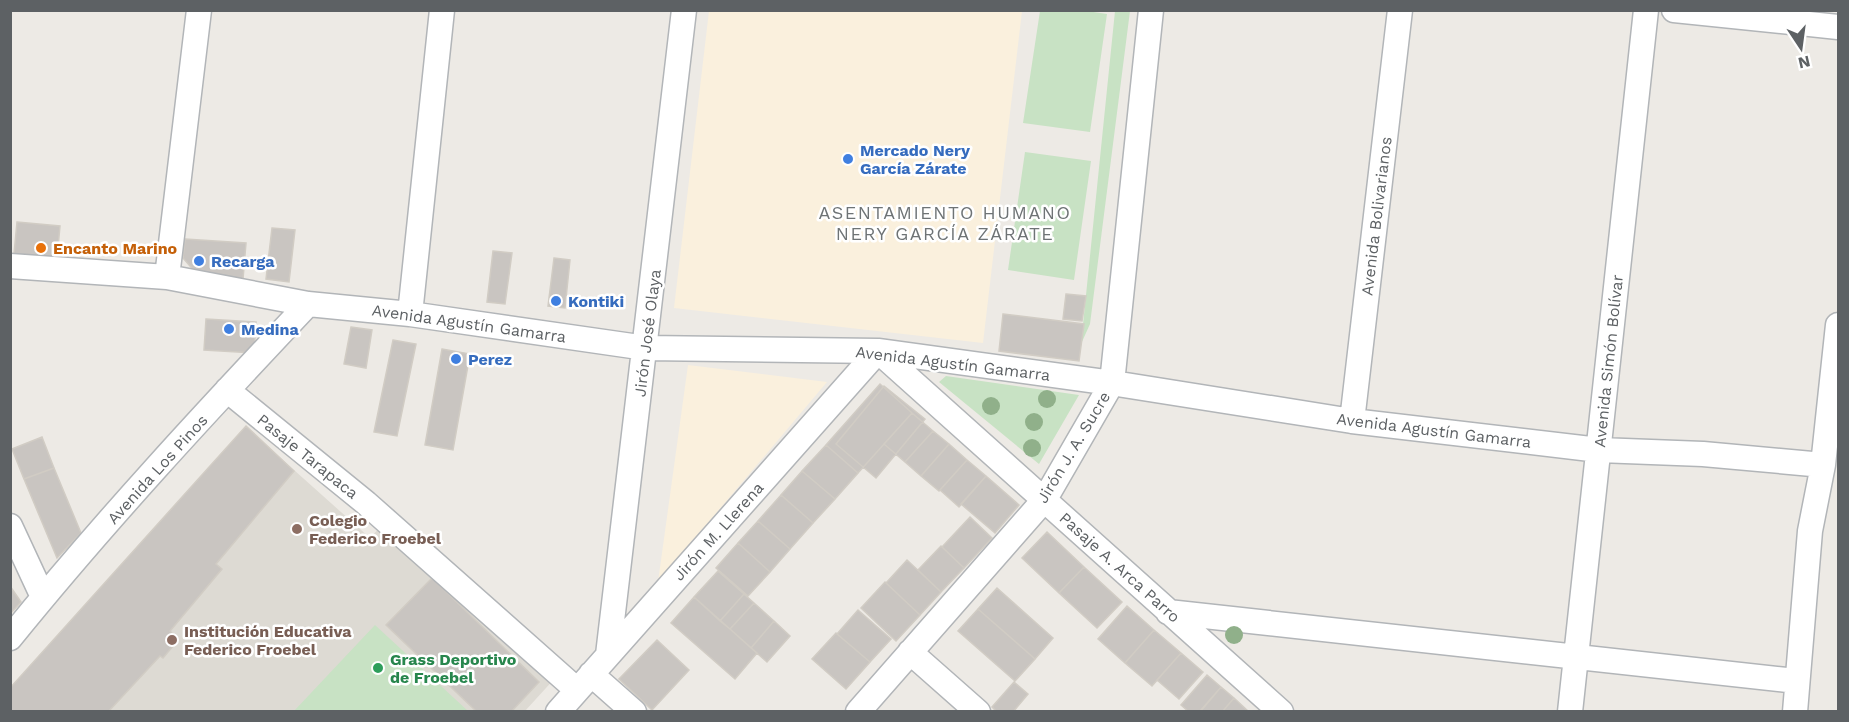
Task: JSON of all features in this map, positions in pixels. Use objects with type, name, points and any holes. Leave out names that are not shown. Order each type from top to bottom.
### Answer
[{"type":"street","points":[[167,277],[199,10]]},
{"type":"street","points":[[410,314],[442,10]]},
{"type":"street","name":"Jirón José Olaya","points":[[608,655],[646,348],[684,10]]},
{"type":"street","name":"Jirón J. A. Sucre","points":[[858,711],[1045,499],[1112,383],[1151,10]]},
{"type":"street","name":"Avenida Bolivarianos","points":[[1352,421],[1400,10]]},
{"type":"street","name":"Avenida Simón Bolívar","points":[[1570,711],[1646,10]]},
{"type":"street","points":[[1674,10],[1839,27]]},
{"type":"street","name":"Avenida Agustín Gamarra","points":[[10,266],[167,277],[308,304],[410,314],[646,348],[878,351],[1112,383],[1352,421],[1599,450],[1703,454],[1823,465]]},
{"type":"street","name":"Avenida Los Pinos","points":[[10,638],[227,390],[308,304]]},
{"type":"street","points":[[1795,711],[1810,531],[1823,465],[1839,325]]},
{"type":"street","name":"Pasaje A. Arca Parro","points":[[878,351],[1281,711]]},
{"type":"street","name":"Jirón M. Llerena","points":[[558,711],[878,351]]},
{"type":"street","name":"Pasaje Tarapaca","points":[[227,390],[584,682],[634,711]]},
{"type":"street","points":[[10,526],[44,597]]},
{"type":"street","points":[[1168,612],[1576,655],[1796,681]]},
{"type":"street","points":[[910,652],[978,711]]},
{"type":"shaded area","name":"Mercado Nery García Zárate","points":[[709,11],[1022,11],[983,343],[674,308]]},
{"type":"shaded area","points":[[688,365],[827,382],[658,582]]},
{"type":"shaded area","points":[[246,427],[370,538],[384,523],[556,677],[525,711],[11,712]]},
{"type":"green space","points":[[1080,10],[1107,14],[1090,132],[1023,123],[1040,11]]},
{"type":"green space","points":[[1115,11],[1130,11],[1090,324],[1081,344]]},
{"type":"green space","points":[[1025,152],[1091,161],[1074,280],[1008,270]]},
{"type":"green space","points":[[946,376],[1079,395],[1039,464],[939,382]]},
{"type":"green space","name":"Grass Deportivo de Froebel","points":[[375,625],[468,711],[294,711]]},
{"type":"building","points":[[17,222],[60,226],[57,258],[14,254]]},
{"type":"building","points":[[272,228],[295,230],[289,282],[266,279]]},
{"type":"building","points":[[185,239],[246,243],[243,279],[197,274],[183,258]]},
{"type":"building","points":[[493,251],[512,253],[505,304],[487,302]]},
{"type":"building","points":[[554,258],[570,260],[565,308],[548,306]]},
{"type":"building","points":[[1066,294],[1086,296],[1082,321],[1063,319]]},
{"type":"building","points":[[1003,314],[1084,324],[1079,361],[999,351]]},
{"type":"building","points":[[206,319],[256,322],[254,353],[204,350]]},
{"type":"building","points":[[351,327],[372,330],[366,368],[344,364]]},
{"type":"building","points":[[393,340],[416,344],[397,436],[374,432]]},
{"type":"building","points":[[442,349],[470,354],[453,450],[425,445]]},
{"type":"building","points":[[880,384],[912,413],[858,473],[826,445]]},
{"type":"building","points":[[884,386],[925,419],[876,478],[836,444]]},
{"type":"building","points":[[912,413],[933,431],[905,462],[884,444]]},
{"type":"building","points":[[246,426],[294,471],[216,564],[222,569],[170,631],[178,640],[108,712],[10,712],[10,688]]},
{"type":"building","points":[[933,431],[949,444],[921,476],[905,462]]},
{"type":"building","points":[[42,437],[54,468],[24,479],[12,449]]},
{"type":"building","points":[[949,444],[967,460],[939,491],[921,476]]},
{"type":"building","points":[[826,445],[858,473],[835,499],[802,471]]},
{"type":"building","points":[[967,460],[986,476],[959,507],[940,490]]},
{"type":"building","points":[[54,468],[81,533],[57,558],[24,479]]},
{"type":"building","points":[[802,471],[835,499],[813,523],[781,495]]},
{"type":"building","points":[[986,476],[1019,505],[995,533],[961,504]]},
{"type":"building","points":[[781,495],[813,523],[790,549],[758,521]]},
{"type":"building","points":[[970,517],[992,538],[964,568],[942,547]]},
{"type":"building","points":[[758,521],[790,549],[770,572],[738,543]]},
{"type":"building","points":[[1047,532],[1084,567],[1059,593],[1022,558]]},
{"type":"building","points":[[738,543],[770,572],[748,596],[716,568]]},
{"type":"building","points":[[941,546],[964,568],[941,592],[918,570]]},
{"type":"building","points":[[907,560],[941,592],[920,615],[886,583]]},
{"type":"building","points":[[1084,567],[1122,602],[1097,628],[1059,593]]},
{"type":"building","points":[[718,571],[744,594],[720,621],[694,597]]},
{"type":"building","points":[[432,578],[539,682],[511,712],[477,712],[386,625]]},
{"type":"building","points":[[885,582],[920,615],[896,641],[861,608]]},
{"type":"building","points":[[10,586],[21,602],[10,614]]},
{"type":"building","points":[[997,588],[1053,638],[1035,659],[978,609]]},
{"type":"building","points":[[744,594],[754,603],[730,629],[720,621]]},
{"type":"building","points":[[694,597],[757,653],[735,679],[671,623]]},
{"type":"building","points":[[754,603],[774,621],[751,648],[730,629]]},
{"type":"building","points":[[1127,606],[1154,630],[1125,663],[1098,639]]},
{"type":"building","points":[[978,609],[1035,659],[1015,681],[958,631]]},
{"type":"building","points":[[858,610],[891,639],[870,662],[837,634]]},
{"type":"building","points":[[774,621],[790,636],[767,662],[751,648]]},
{"type":"building","points":[[1154,630],[1181,653],[1152,686],[1125,663]]},
{"type":"building","points":[[836,633],[870,662],[846,689],[812,659]]},
{"type":"building","points":[[657,640],[689,670],[652,710],[619,679]]},
{"type":"building","points":[[1181,653],[1203,672],[1179,699],[1157,680]]},
{"type":"building","points":[[1207,675],[1221,687],[1200,712],[1189,712],[1181,705]]},
{"type":"building","points":[[1014,682],[1028,694],[1013,712],[997,712],[992,707]]},
{"type":"building","points":[[1221,687],[1234,698],[1222,712],[1200,711]]},
{"type":"building","points":[[1234,698],[1249,712],[1222,712]]},
{"type":"place","name":"Mercado Nery García Zárate","points":[[848,159]]},
{"type":"place","name":"Encanto Marino","points":[[41,248]]},
{"type":"place","name":"Recarga","points":[[199,261]]},
{"type":"place","name":"Kontiki","points":[[556,301]]},
{"type":"place","name":"Medina","points":[[229,329]]},
{"type":"place","name":"Perez","points":[[456,359]]},
{"type":"place","name":"Colegio Federico Froebel","points":[[297,529]]},
{"type":"place","name":"Institución Educativa Federico Froebel","points":[[172,640]]},
{"type":"place","name":"Grass Deportivo de Froebel","points":[[378,668]]},
{"type":"district","name":"ASENTAMIENTO HUMANO NERY GARCÍA ZÁRATE","points":[[945,223]]}]
